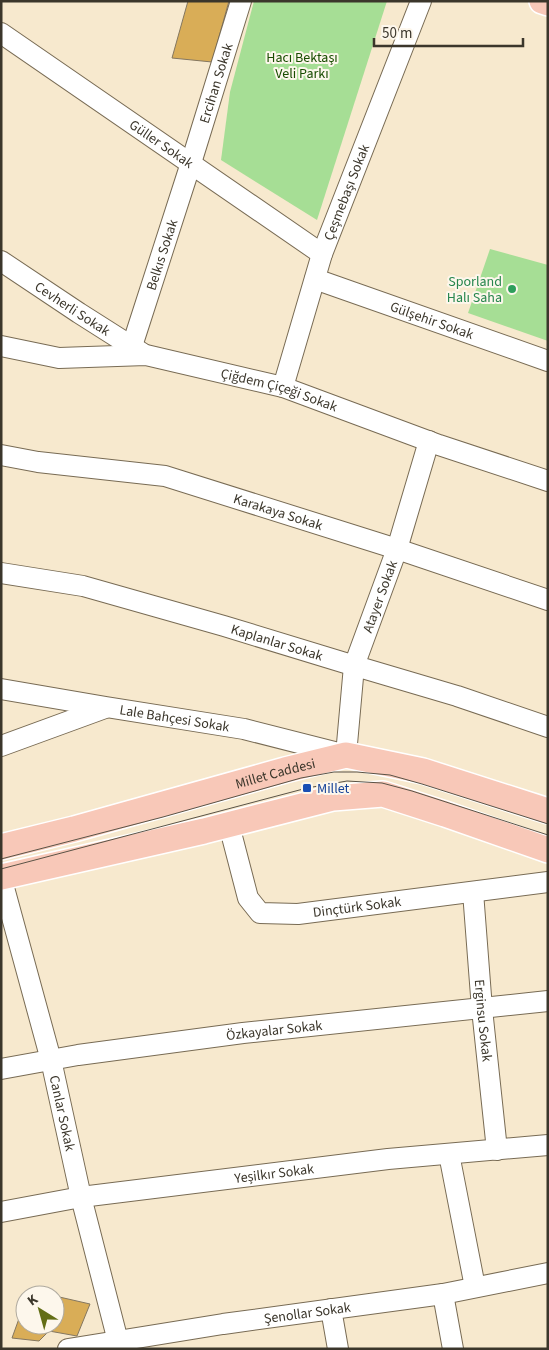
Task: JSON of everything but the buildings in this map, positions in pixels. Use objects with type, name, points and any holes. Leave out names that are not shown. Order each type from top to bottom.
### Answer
[{"type":"main road","points":[[542,1],[548,3]]},
{"type":"main road","name":"Millet Caddesi","points":[[1,847],[346,755],[423,771],[548,811]]},
{"type":"main road","points":[[1,877],[229,825],[333,798],[383,794],[548,850]]},
{"type":"street","name":"Ercihan Sokak","points":[[191,164],[241,1]]},
{"type":"street","name":"Çeşmebaşı Sokak","points":[[283,387],[322,254],[421,1]]},
{"type":"street","name":"Güller Sokak","points":[[1,33],[322,254]]},
{"type":"street","name":"Belkıs Sokak","points":[[139,351],[191,164]]},
{"type":"street","name":"Cevherli Sokak","points":[[1,261],[139,351]]},
{"type":"street","name":"Gülşehir Sokak","points":[[315,279],[548,361]]},
{"type":"street","name":"Çiğdem Çiçeği Sokak","points":[[1,346],[59,358],[139,351],[283,387],[429,441],[548,481]]},
{"type":"street","name":"Atayer Sokak","points":[[346,755],[354,666],[397,549],[429,441]]},
{"type":"street","name":"Karakaya Sokak","points":[[1,454],[38,462],[165,476],[397,549],[548,600]]},
{"type":"street","name":"Kaplanlar Sokak","points":[[1,573],[83,586],[457,696],[548,727]]},
{"type":"street","name":"Lale Bahçesi Sokak","points":[[1,689],[106,708],[244,729],[346,755]]},
{"type":"street","points":[[1,746],[106,708]]},
{"type":"street","name":"Dinçtürk Sokak","points":[[229,825],[248,898],[260,913],[298,914],[548,882]]},
{"type":"street","name":"Canlar Sokak","points":[[1,877],[51,1060],[81,1197],[119,1345]]},
{"type":"street","name":"Erginsu Sokak","points":[[474,892],[482,1009],[497,1150]]},
{"type":"street","name":"Özkayalar Sokak","points":[[1,1068],[243,1033],[548,1001]]},
{"type":"street","name":"Yeşilkır Sokak","points":[[1,1212],[81,1197],[388,1160],[548,1145]]},
{"type":"street","points":[[449,1154],[475,1287]]},
{"type":"street","name":"Şenollar Sokak","points":[[68,1349],[119,1345],[223,1324],[443,1294],[548,1273]]},
{"type":"street","points":[[443,1294],[453,1349]]},
{"type":"street","points":[[331,1309],[338,1349]]},
{"type":"green space","name":"Hacı Bektaşı Veli Parkı","points":[[254,1],[387,1],[317,220],[221,160],[230,92]]},
{"type":"green space","name":"Sporland Halı Saha","points":[[490,249],[548,265],[548,341],[468,313]]},
{"type":"tram line","points":[[1,859],[163,817],[301,778],[334,772],[390,775],[548,824]]},
{"type":"tram line","points":[[1,869],[307,788],[347,781],[382,783],[412,791],[548,835]]},
{"type":"place","name":"Sporland Halı Saha","points":[[512,289]]},
{"type":"place","name":"Millet","points":[[307,788]]}]
